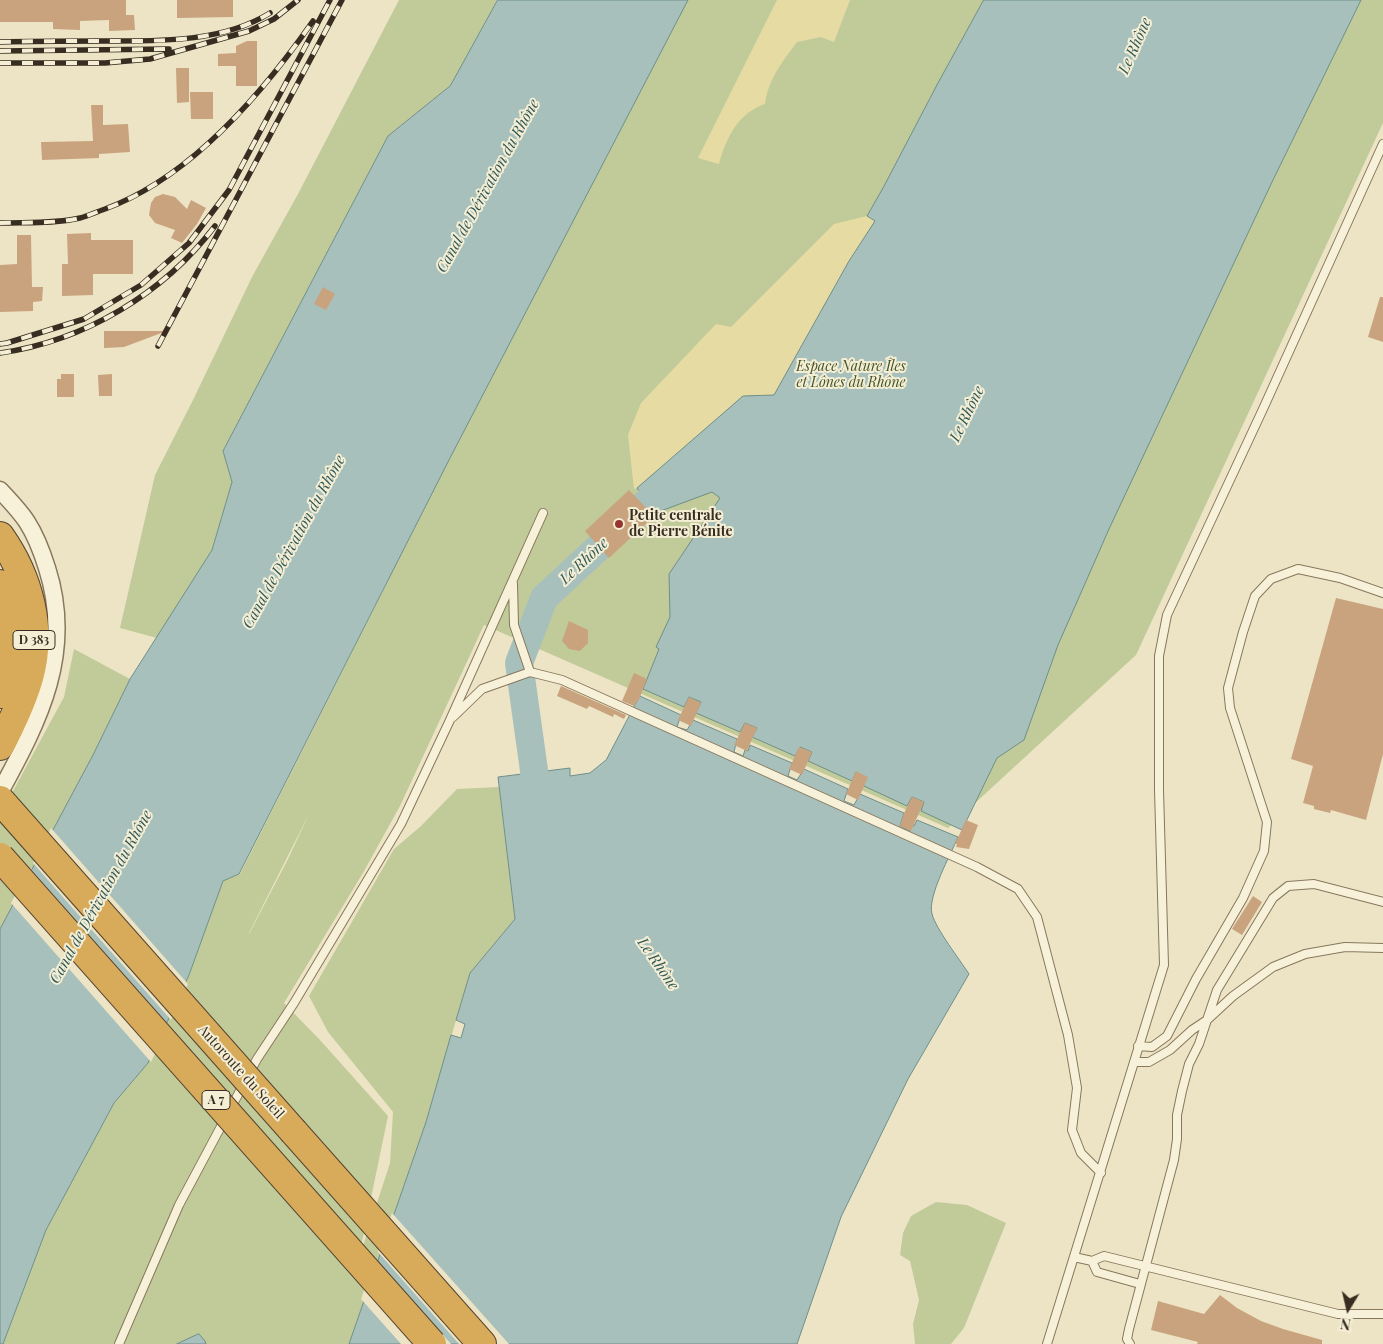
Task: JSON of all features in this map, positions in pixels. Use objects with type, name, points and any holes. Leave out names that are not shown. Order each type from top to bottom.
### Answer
[{"type":"highway","name":"D 383","points":[[0,536],[14,556],[23,578],[31,604],[34,633],[29,678],[17,711],[0,746]]},
{"type":"highway","points":[[0,584],[8,621],[10,647],[0,694]]},
{"type":"highway","name":"Autoroute du Soleil","points":[[0,800],[482,1344]]},
{"type":"highway","name":"A 7","points":[[0,857],[432,1344]]},
{"type":"street","points":[[0,490],[26,522],[41,549],[51,580],[57,616],[56,644],[51,677],[39,714],[0,792]]},
{"type":"lane","points":[[1047,1344],[1164,965],[1159,656],[1167,615],[1383,144]]},
{"type":"lane","points":[[119,1344],[179,1205],[238,1093],[401,824],[543,513]]},
{"type":"lane","points":[[1138,1046],[1152,1047],[1166,1036],[1196,979],[1243,898],[1264,851],[1267,822],[1230,708],[1228,688],[1255,596],[1270,579],[1298,569],[1340,578],[1383,593]]},
{"type":"lane","points":[[513,580],[514,625],[530,672]]},
{"type":"lane","points":[[450,720],[482,690],[530,672],[562,680],[977,867],[1018,889],[1037,917],[1068,1035],[1077,1088],[1072,1130],[1081,1153],[1101,1173]]},
{"type":"lane","points":[[1130,1344],[1127,1339],[1129,1329],[1174,1160],[1177,1140],[1177,1115],[1182,1090],[1189,1064],[1199,1044],[1217,990],[1222,981],[1273,898],[1288,886],[1314,884],[1383,902]]},
{"type":"lane","points":[[1134,1062],[1149,1062],[1170,1050],[1233,996],[1273,967],[1306,954],[1345,947],[1383,948]]},
{"type":"lane","points":[[1074,1257],[1092,1261],[1104,1256],[1338,1314],[1383,1314]]},
{"type":"lane","points":[[1092,1261],[1097,1272],[1140,1284]]},
{"type":"green space","points":[[399,0],[498,0],[450,86],[388,136],[223,451],[232,482],[212,550],[157,638],[120,628],[155,475],[252,277],[298,194]]},
{"type":"green space","name":"Espace Nature Îles et Lônes du Rhône","points":[[575,0],[1383,0],[1383,123],[1136,655],[948,828],[484,625],[400,806],[363,873],[284,1003],[388,1116],[358,1261],[390,1163],[393,1112],[328,1032],[309,996],[394,849],[421,826],[457,789],[499,787],[515,919],[470,973],[426,1122],[349,1344],[3,1344],[46,1230],[114,1103],[148,1063],[189,975],[223,881],[240,874],[387,583]],"holes":[[[309,814],[288,859],[249,934]]]},
{"type":"green space","points":[[74,649],[130,679],[93,755],[0,929],[0,815],[64,697]]},
{"type":"green space","points":[[936,1202],[967,1205],[1006,1223],[964,1328],[951,1344],[915,1344],[913,1324],[919,1300],[910,1261],[900,1255],[903,1233],[911,1216]]},
{"type":"sand","points":[[777,0],[850,0],[834,42],[821,37],[797,42],[772,79],[765,104],[747,114],[734,128],[725,145],[719,164],[698,158]]},
{"type":"sand","points":[[867,216],[875,220],[774,395],[743,396],[634,489],[628,435],[641,403],[716,324],[731,327],[834,224]]},
{"type":"water","name":"Canal de Dérivation du Rhône","points":[[498,0],[688,0],[450,458],[239,874],[223,881],[189,975],[148,1063],[114,1103],[46,1230],[3,1344],[0,1344],[0,929],[93,755],[130,679],[212,550],[232,482],[223,451],[388,136],[450,86]]},
{"type":"water","points":[[984,0],[1361,0],[1272,182],[1109,529],[1058,645],[1024,740],[997,758],[962,830],[921,811],[924,802],[912,797],[907,806],[864,786],[856,772],[852,781],[808,761],[812,752],[800,747],[795,756],[752,737],[757,728],[745,723],[740,732],[696,713],[701,702],[689,697],[684,707],[643,689],[659,649],[656,647],[670,617],[669,574],[720,498],[712,492],[658,512],[637,488],[743,396],[774,395],[849,261],[875,221],[867,216]]},
{"type":"water","points":[[640,696],[681,715],[677,727],[687,730],[693,720],[737,739],[734,752],[743,756],[745,750],[748,751],[750,745],[792,763],[788,776],[797,780],[804,769],[848,789],[844,801],[854,805],[860,794],[904,813],[900,826],[910,831],[912,825],[914,826],[917,820],[958,837],[936,887],[931,907],[938,928],[969,974],[908,1079],[841,1217],[797,1344],[349,1344],[426,1122],[451,1035],[461,1038],[465,1024],[456,1020],[470,973],[515,919],[498,777],[570,768],[570,776],[590,773],[606,760]]},
{"type":"water","points":[[199,1334],[206,1344],[177,1344]]},
{"type":"pier","points":[[51,828],[188,984],[171,1020],[33,863]]},
{"type":"pier","points":[[30,868],[169,1025],[151,1062],[11,903]]},
{"type":"pier","points":[[392,1213],[509,1344],[459,1344],[378,1252]]},
{"type":"pier","points":[[375,1259],[451,1344],[401,1344],[361,1299]]},
{"type":"building","points":[[0,0],[126,0],[126,15],[134,15],[135,30],[109,31],[109,20],[80,21],[80,30],[53,29],[53,22],[0,22]]},
{"type":"building","points":[[177,0],[233,0],[233,17],[177,18]]},
{"type":"building","points":[[247,41],[257,41],[257,86],[236,86],[236,66],[218,66],[218,54],[236,53],[236,46]]},
{"type":"building","points":[[176,68],[189,68],[189,102],[177,103]]},
{"type":"building","points":[[190,92],[213,92],[213,119],[191,119]]},
{"type":"building","points":[[91,105],[103,105],[103,125],[128,124],[130,152],[99,154],[99,158],[42,160],[41,142],[93,141]]},
{"type":"building","points":[[163,194],[175,197],[187,209],[191,200],[206,208],[197,224],[182,243],[171,238],[175,230],[155,223],[149,215],[151,203],[155,197]]},
{"type":"building","points":[[91,233],[91,240],[133,240],[133,274],[93,274],[93,295],[62,296],[62,264],[68,264],[67,234]]},
{"type":"building","points":[[17,235],[31,235],[32,287],[43,287],[42,301],[33,302],[33,311],[0,312],[0,265],[17,264]]},
{"type":"building","points":[[323,287],[335,294],[326,310],[314,304]]},
{"type":"building","points":[[1380,297],[1383,297],[1383,342],[1368,337]]},
{"type":"building","points":[[104,331],[164,332],[124,347],[104,348]]},
{"type":"building","points":[[61,374],[74,374],[74,397],[57,397],[57,379],[61,379]]},
{"type":"building","points":[[112,374],[112,396],[99,396],[98,375]]},
{"type":"building","name":"Petite centrale de Pierre Bénite","points":[[629,490],[654,516],[609,558],[585,531]]},
{"type":"building","points":[[1336,598],[1383,609],[1383,754],[1366,820],[1331,810],[1330,813],[1314,809],[1314,806],[1303,803],[1313,766],[1291,759]]},
{"type":"building","points":[[569,621],[588,630],[588,643],[580,651],[569,649],[562,641]]},
{"type":"building","points":[[634,673],[647,679],[638,702],[636,701],[634,706],[622,701]]},
{"type":"building","points":[[561,686],[626,715],[624,719],[614,714],[613,717],[589,706],[587,709],[557,696]]},
{"type":"building","points":[[689,697],[701,703],[691,726],[678,720]]},
{"type":"building","points":[[745,723],[757,728],[747,751],[734,745]]},
{"type":"building","points":[[799,747],[812,752],[802,775],[789,769]]},
{"type":"building","points":[[856,771],[868,777],[858,800],[846,794]]},
{"type":"building","points":[[912,797],[924,802],[911,831],[900,826]]},
{"type":"building","points":[[966,820],[978,825],[969,849],[956,847],[957,844],[955,844]]},
{"type":"building","points":[[1253,896],[1262,902],[1242,935],[1232,929]]},
{"type":"building","points":[[1220,1295],[1237,1308],[1261,1321],[1322,1340],[1322,1344],[1197,1344],[1198,1342],[1151,1330],[1158,1301],[1204,1314]]},
{"type":"waterway","name":"Le Rhône","points":[[548,807],[537,792],[519,663],[544,598],[677,476]]},
{"type":"railway","points":[[0,63],[105,63],[150,59],[249,31],[274,19],[298,0]]},
{"type":"railway","points":[[0,344],[84,319],[141,285],[189,243],[229,190],[330,0]]},
{"type":"railway","points":[[158,346],[342,0]]},
{"type":"railway","points":[[0,42],[145,41],[189,38],[231,30],[251,23],[270,13]]},
{"type":"railway","points":[[0,223],[50,222],[80,218],[136,195],[166,177],[222,131],[271,77],[313,21]]},
{"type":"railway","points":[[0,51],[169,49]]},
{"type":"railway","points":[[0,353],[32,347],[62,338],[120,310],[172,272],[195,250],[215,226]]},
{"type":"place","name":"Petite centrale de Pierre Bénite","points":[[619,524]]}]
